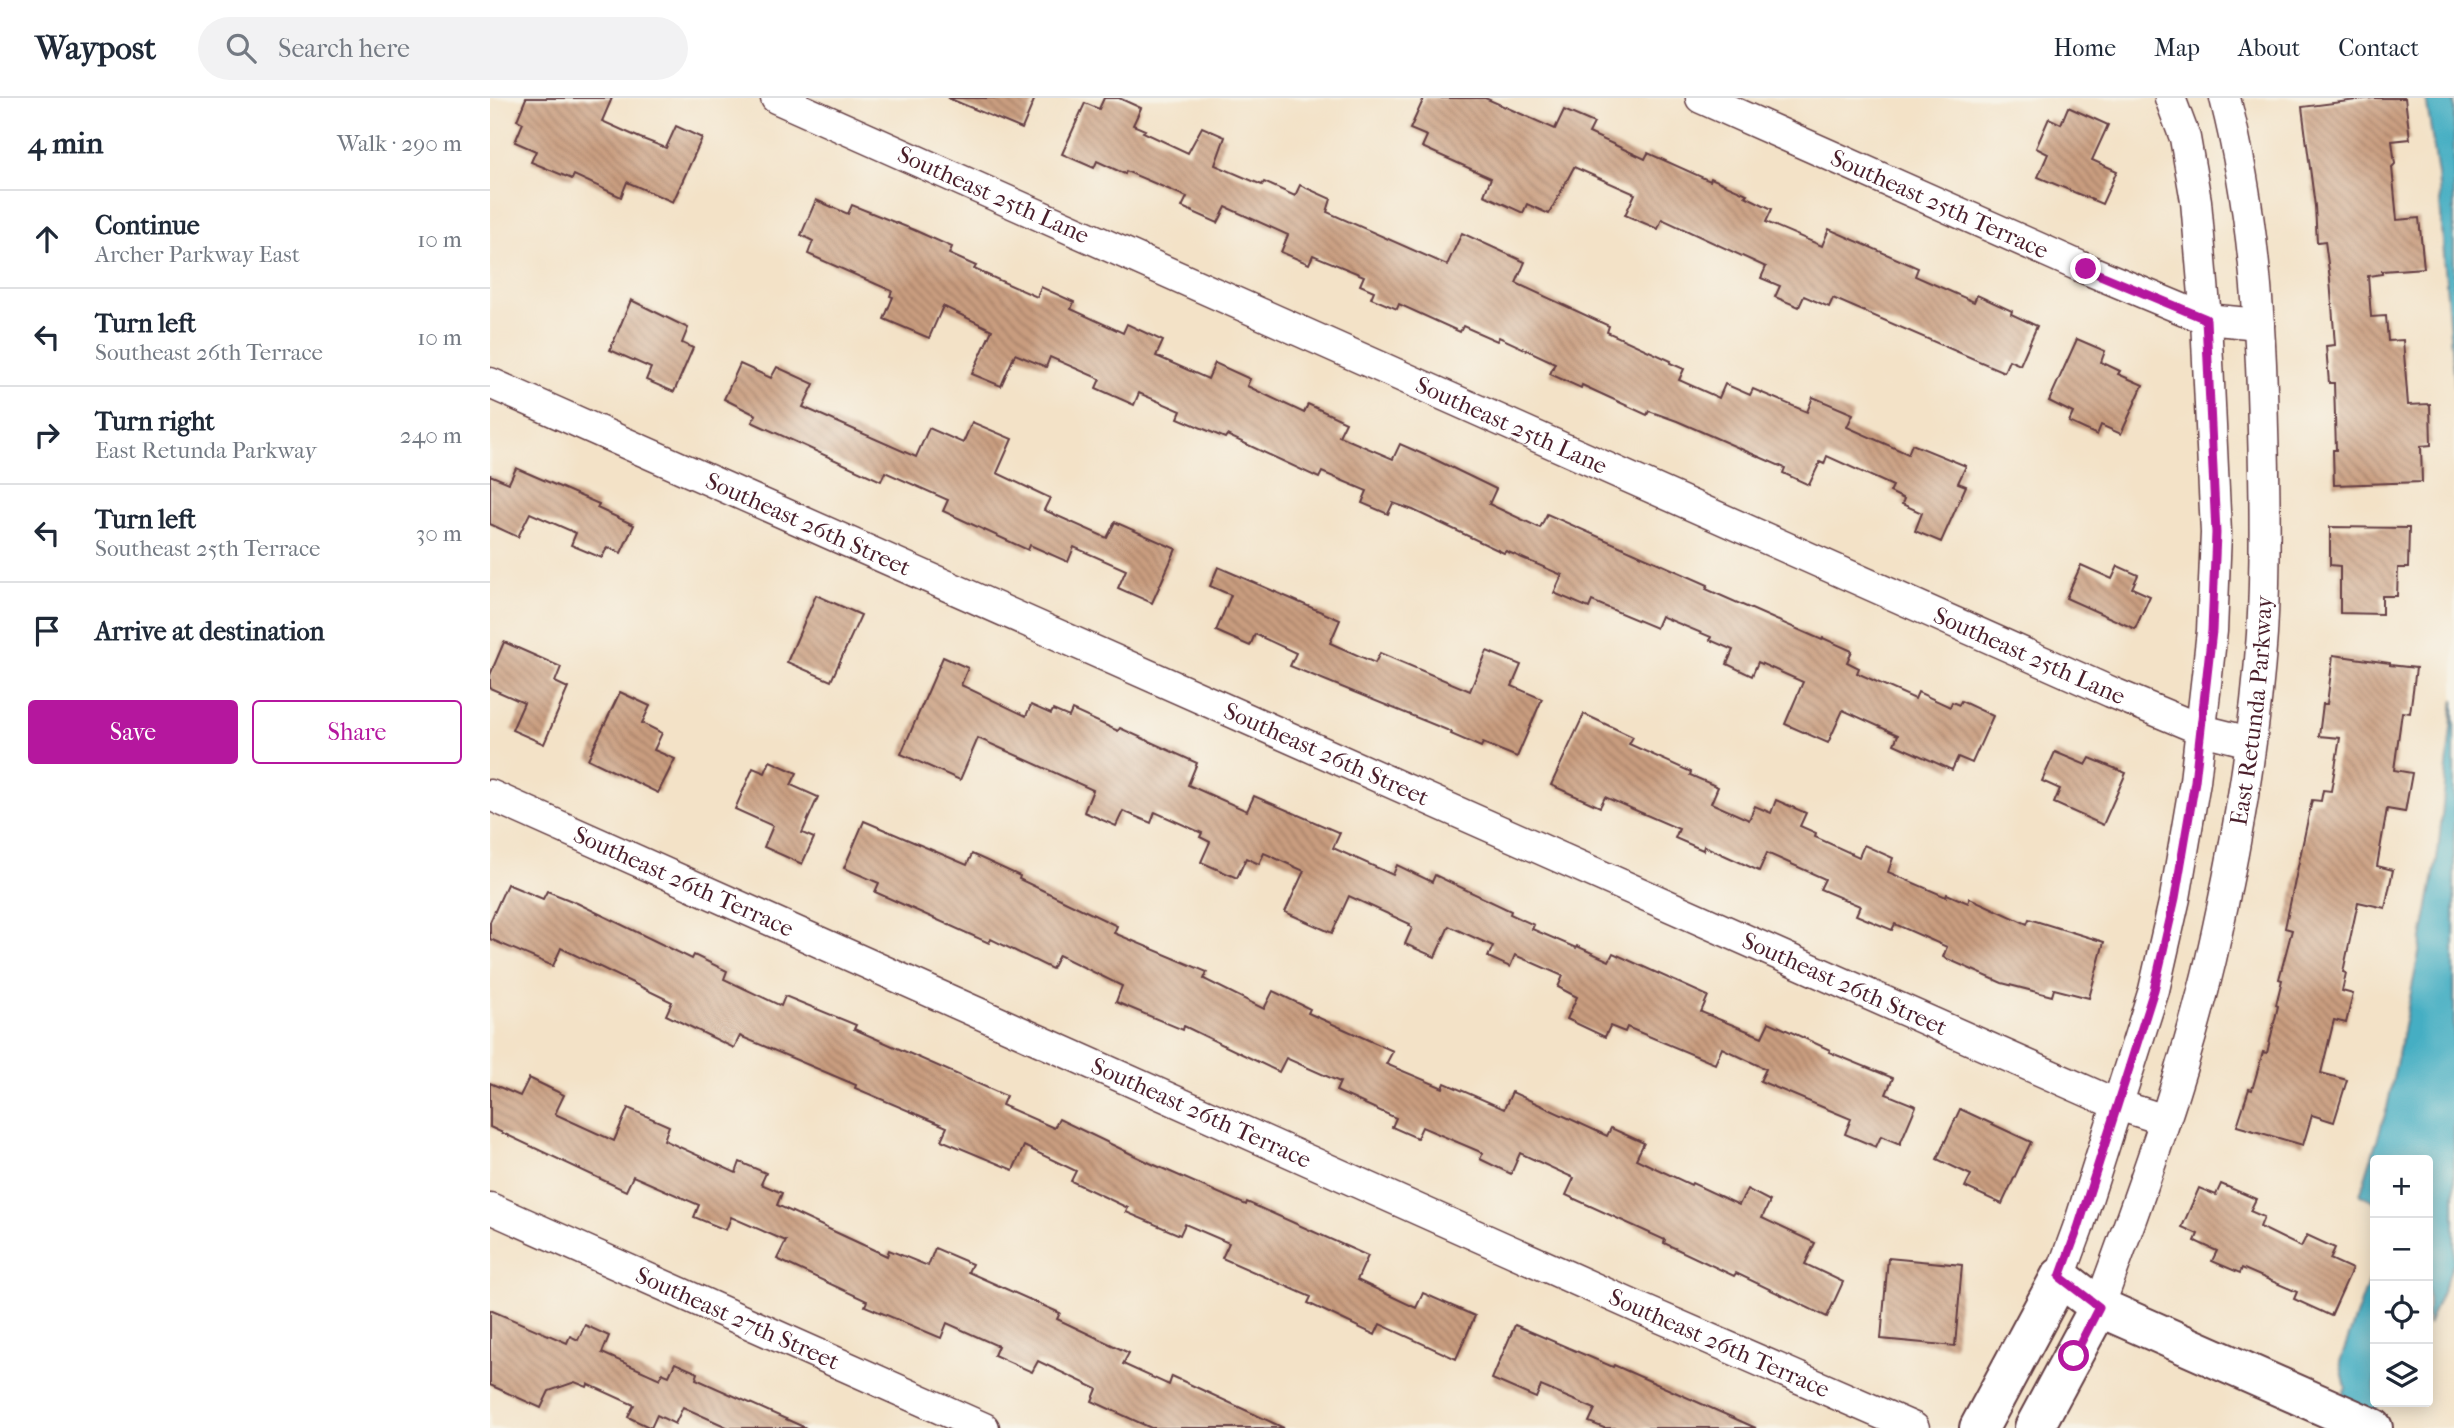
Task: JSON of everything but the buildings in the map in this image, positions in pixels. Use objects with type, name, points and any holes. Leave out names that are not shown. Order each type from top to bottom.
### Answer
[{"type":"street","name":"Southeast 25th Lane","points":[[776,98],[2086,681],[2202,730],[2250,742]]},
{"type":"street","name":"Southeast 25th Terrace","points":[[1701,98],[2086,269],[2206,319],[2259,324]]},
{"type":"street","name":"East Retunda Parkway","points":[[2060,1277],[2154,990],[2175,898],[2202,730],[2212,631],[2216,533],[2206,319],[2196,201],[2185,138],[2170,98]]},
{"type":"street","name":"East Retunda Parkway","points":[[2099,1307],[2165,1121],[2211,960],[2240,810],[2262,636],[2265,532],[2259,324],[2245,188],[2225,98]]},
{"type":"street","name":"Southeast 26th Street","points":[[490,383],[2118,1105],[2165,1121]]},
{"type":"street","name":"Southeast 26th Terrace","points":[[490,795],[1914,1428]]},
{"type":"street","name":"Southeast 27th Street","points":[[490,1208],[985,1428]]},
{"type":"street","points":[[1979,1428],[2060,1277],[2099,1307],[2373,1428]]},
{"type":"street","points":[[2034,1428],[2099,1307]]},
{"type":"water","points":[[2426,98],[2454,98],[2454,388],[2438,175]]},
{"type":"water","points":[[2454,699],[2454,1262],[2433,1313],[2433,1155],[2372,1155],[2387,1108],[2438,853]]},
{"type":"water","points":[[2370,1163],[2370,1199],[2360,1195]]},
{"type":"water","points":[[2370,1277],[2370,1407],[2377,1407],[2367,1428],[2328,1428],[2346,1388],[2340,1362]]},
{"type":"route","points":[[2074,1356],[2099,1307],[2060,1277],[2154,990],[2175,898],[2202,730],[2212,631],[2216,533],[2206,319],[2086,269]]}]
